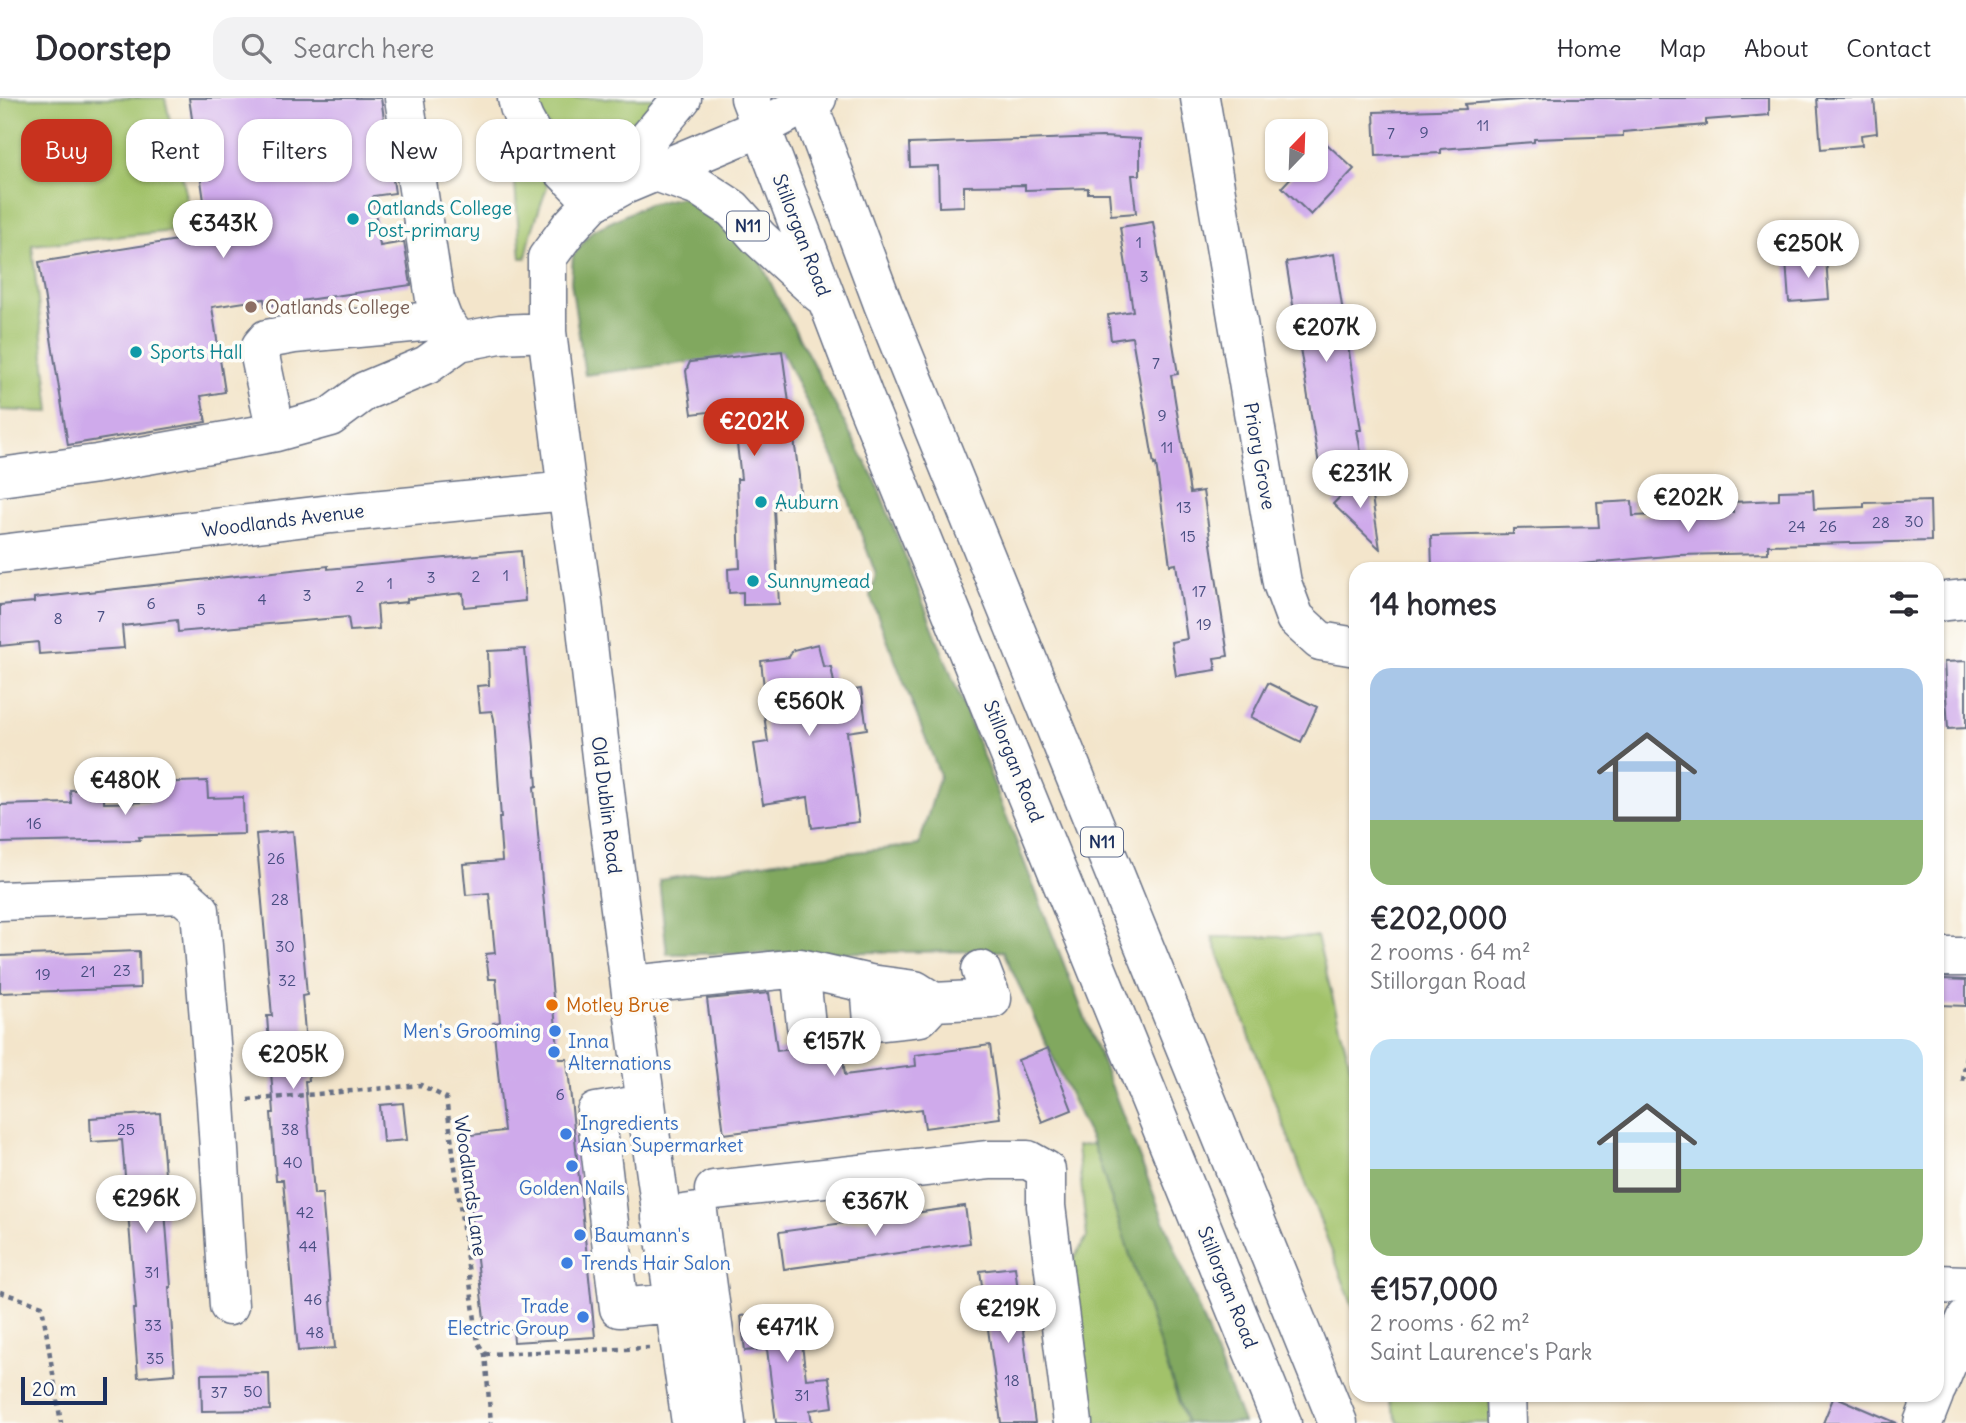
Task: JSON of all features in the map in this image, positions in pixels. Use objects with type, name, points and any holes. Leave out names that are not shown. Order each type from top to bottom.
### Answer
[{"type":"main road","points":[[404,98],[435,299],[451,331]]},
{"type":"main road","points":[[517,98],[518,106],[535,141],[595,201],[682,98]]},
{"type":"main road","name":"Priory Grove","points":[[1200,98],[1282,583],[1295,618],[1320,641],[1349,646]]},
{"type":"main road","name":"Old Dublin Road","points":[[691,1423],[645,1104],[547,332],[547,258],[569,228],[595,201],[656,172],[755,113],[810,99]]},
{"type":"main road","name":"N11","points":[[810,99],[883,304],[1338,1423]]},
{"type":"main road","name":"Stillorgan Road","points":[[755,113],[866,402],[1282,1423]]},
{"type":"main road","name":"N11","points":[[656,172],[701,188],[733,209],[827,300]]},
{"type":"main road","points":[[0,477],[97,464],[276,432],[330,417],[365,391],[427,365],[451,331]]},
{"type":"main road","points":[[276,432],[260,356],[261,346],[267,339],[294,334],[547,332]]},
{"type":"main road","name":"Woodlands Avenue","points":[[0,554],[331,514],[567,491]]},
{"type":"main road","points":[[1944,601],[1966,599]]},
{"type":"main road","points":[[0,901],[182,894],[200,910],[229,1306]]},
{"type":"main road","points":[[1944,957],[1966,957]]},
{"type":"main road","points":[[631,985],[800,968],[870,984],[915,990],[934,1002],[991,998]]},
{"type":"main road","points":[[800,968],[806,1025]]},
{"type":"main road","points":[[645,1104],[596,1112],[619,1308],[673,1303]]},
{"type":"main road","points":[[714,1190],[989,1160],[1028,1160],[1046,1170],[1046,1206],[1073,1423]]},
{"type":"main road","points":[[661,1217],[698,1212],[726,1423]]},
{"type":"main road","points":[[1944,1284],[1966,1285]]},
{"type":"main road","points":[[1944,1371],[1966,1319]]},
{"type":"main road","points":[[1506,1402],[1507,1423]]},
{"type":"main road","points":[[1923,1423],[1931,1402]]},
{"type":"path","points":[[1966,1056],[1963,1081],[1966,1082]]},
{"type":"path","name":"Woodlands Lane","points":[[216,1103],[421,1086],[446,1098],[478,1343],[485,1354],[491,1423]]},
{"type":"path","points":[[0,1292],[42,1307],[61,1423]]},
{"type":"path","points":[[485,1354],[681,1346]]},
{"type":"green space","points":[[0,98],[165,98],[170,119],[126,119],[126,182],[184,182],[194,229],[32,245],[50,412],[0,410]]},
{"type":"green space","points":[[533,98],[658,98],[635,119],[542,117]]},
{"type":"green space","points":[[515,182],[546,182],[547,187],[526,258],[521,258]]},
{"type":"green space","points":[[682,197],[753,246],[876,482],[1243,1423],[1186,1423],[1093,1144],[1003,951],[667,954],[659,880],[782,860],[919,845],[940,775],[870,596],[876,575],[834,459],[782,351],[585,375],[571,282],[573,256],[592,231],[648,204]]},
{"type":"green space","points":[[1212,937],[1317,937],[1349,1061],[1349,1297]]},
{"type":"green space","points":[[1093,1144],[1186,1423],[1088,1423],[1065,1272],[1087,1237],[1077,1146]]},
{"type":"green space","points":[[1390,1402],[1490,1402],[1492,1423],[1398,1423]]},
{"type":"building","points":[[189,98],[381,98],[384,119],[366,119],[366,182],[393,182],[395,193],[373,196],[380,246],[404,242],[411,285],[265,306],[264,299],[212,307],[225,392],[201,396],[206,422],[68,445],[39,262],[209,235],[201,182],[224,182],[224,119],[192,119]]},
{"type":"building","points":[[1546,98],[1769,98],[1769,115],[1706,120],[1706,125],[1623,132],[1623,136],[1534,139],[1534,142],[1441,149],[1441,153],[1376,156],[1374,112],[1466,109],[1465,104]]},
{"type":"building","points":[[1817,98],[1874,98],[1877,133],[1861,135],[1862,145],[1821,149]]},
{"type":"building","points":[[1102,137],[1140,139],[1140,175],[1132,175],[1136,213],[1111,215],[1109,193],[1088,193],[1088,188],[1025,190],[1025,185],[964,186],[964,206],[939,207],[938,166],[910,167],[909,144]]},
{"type":"building","points":[[1328,145],[1354,169],[1311,215],[1282,187],[1287,182],[1328,182]]},
{"type":"building","points":[[1153,222],[1178,374],[1171,375],[1190,493],[1203,491],[1228,656],[1214,658],[1216,670],[1176,676],[1171,642],[1187,639],[1176,564],[1170,565],[1156,464],[1154,465],[1132,337],[1111,340],[1108,315],[1133,311],[1120,227]]},
{"type":"building","points":[[1334,254],[1361,430],[1357,430],[1364,470],[1321,477],[1286,262]]},
{"type":"building","points":[[1826,258],[1829,299],[1789,302],[1786,261]]},
{"type":"building","points":[[782,351],[801,507],[774,508],[779,604],[743,605],[743,592],[729,593],[728,569],[740,568],[737,479],[741,479],[733,409],[692,414],[686,371],[690,362]]},
{"type":"building","points":[[1358,479],[1371,491],[1380,549],[1333,504]]},
{"type":"building","points":[[1813,490],[1814,509],[1864,507],[1864,503],[1930,501],[1931,541],[1768,545],[1768,553],[1678,555],[1603,562],[1432,562],[1431,536],[1513,534],[1513,529],[1599,527],[1597,503],[1632,501],[1633,516],[1733,512],[1732,502],[1779,500],[1779,491]]},
{"type":"building","points":[[521,551],[525,601],[464,607],[463,593],[407,599],[407,602],[377,605],[379,629],[350,631],[348,617],[178,632],[177,620],[122,626],[124,648],[39,654],[38,642],[0,646],[0,605],[34,602],[34,598],[328,566],[328,569]]},
{"type":"building","points":[[818,644],[823,666],[831,667],[836,693],[861,689],[867,729],[847,732],[859,822],[812,828],[808,797],[763,804],[754,744],[768,742],[760,688],[764,687],[761,661],[789,657],[793,650]]},
{"type":"building","points":[[525,649],[537,786],[534,787],[559,1059],[567,1059],[595,1337],[514,1342],[513,1330],[506,1331],[506,1325],[485,1327],[463,1136],[504,1131],[493,1023],[500,1022],[496,979],[489,979],[486,954],[495,953],[489,893],[466,895],[463,864],[502,861],[494,719],[492,711],[480,712],[477,686],[489,685],[488,651]]},
{"type":"building","points":[[1966,661],[1966,728],[1948,729],[1944,662]]},
{"type":"building","points":[[1268,683],[1317,707],[1301,742],[1251,717]]},
{"type":"building","points":[[207,781],[208,798],[243,797],[244,834],[139,837],[140,840],[0,843],[0,805],[71,803],[70,790],[104,789],[104,803],[152,802],[151,783]]},
{"type":"building","points":[[293,831],[307,995],[302,996],[309,1081],[305,1081],[314,1194],[322,1194],[335,1348],[298,1351],[283,1180],[276,1180],[267,1016],[272,1016],[256,834]]},
{"type":"building","points":[[139,951],[140,988],[0,993],[0,956]]},
{"type":"building","points":[[1944,979],[1966,980],[1966,1006],[1944,1005]]},
{"type":"building","points":[[769,993],[777,1051],[841,1043],[845,1075],[916,1066],[915,1055],[990,1045],[1000,1118],[925,1128],[922,1109],[724,1134],[707,999]]},
{"type":"building","points":[[1048,1048],[1072,1110],[1042,1122],[1018,1060]]},
{"type":"building","points":[[403,1103],[407,1140],[383,1142],[380,1105]]},
{"type":"building","points":[[160,1113],[175,1374],[138,1377],[133,1309],[136,1309],[122,1140],[91,1142],[90,1118]]},
{"type":"building","points":[[965,1206],[970,1243],[784,1269],[779,1232]]},
{"type":"building","points":[[1015,1267],[1035,1423],[1001,1423],[980,1271]]},
{"type":"building","points":[[808,1309],[810,1335],[801,1335],[806,1379],[829,1377],[833,1407],[810,1410],[812,1423],[776,1423],[767,1349],[745,1351],[741,1316]]},
{"type":"building","points":[[269,1373],[270,1410],[202,1411],[201,1374]]},
{"type":"building","points":[[1832,1402],[1848,1402],[1897,1423],[1823,1423]]},
{"type":"place","name":"Oatlands College Post-primary","points":[[353,219]]},
{"type":"place","name":"Oatlands College","points":[[251,307]]},
{"type":"place","name":"Sports Hall","points":[[136,352]]},
{"type":"place","name":"Auburn","points":[[761,502]]},
{"type":"place","name":"Sunnymead","points":[[753,581]]},
{"type":"place","name":"Motley Brue","points":[[552,1005]]},
{"type":"place","name":"Men's Grooming","points":[[555,1031]]},
{"type":"place","name":"Inna Alternations","points":[[554,1052]]},
{"type":"place","name":"Ingredients Asian Supermarket","points":[[566,1134]]},
{"type":"place","name":"Golden Nails","points":[[572,1166]]},
{"type":"place","name":"Baumann's","points":[[580,1235]]},
{"type":"place","name":"Trends Hair Salon","points":[[567,1263]]},
{"type":"place","name":"Trade Electric Group","points":[[583,1317]]}]
